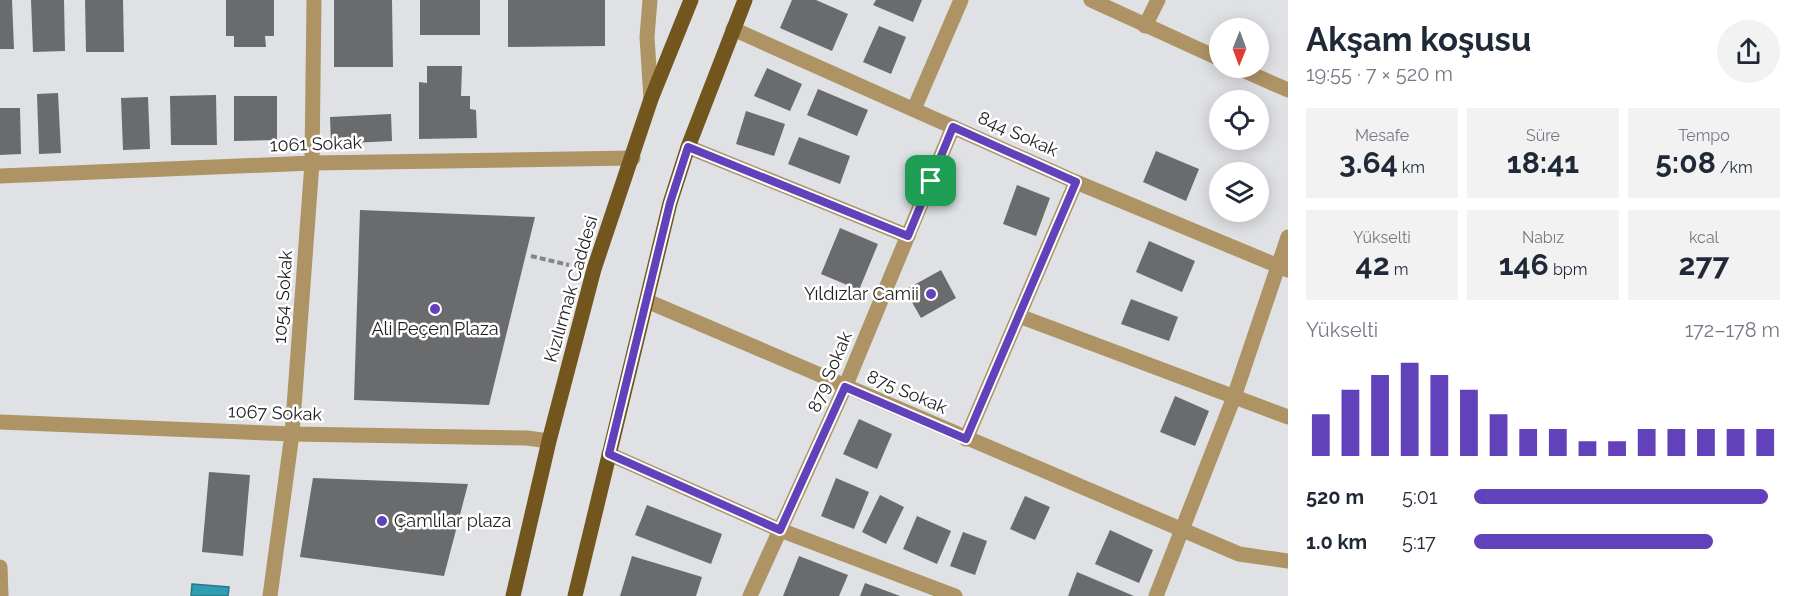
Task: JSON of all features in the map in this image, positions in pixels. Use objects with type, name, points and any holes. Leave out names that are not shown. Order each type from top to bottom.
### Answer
[{"type":"main road","name":"Kızılırmak Caddesi","points":[[513,596],[549,441],[594,269],[651,99],[691,0]]},
{"type":"main road","points":[[575,596],[670,203],[688,147],[745,0]]},
{"type":"street","name":"1054 Sokak","points":[[270,596],[292,434],[312,163],[314,0]]},
{"type":"street","points":[[650,0],[647,37],[651,99]]},
{"type":"street","points":[[914,109],[962,0]]},
{"type":"street","points":[[1091,0],[1209,54]]},
{"type":"street","points":[[1145,26],[1158,0]]},
{"type":"street","name":"844 Sokak","points":[[733,29],[1076,182],[1283,269]]},
{"type":"street","points":[[1261,78],[1288,90]]},
{"type":"street","name":"879 Sokak","points":[[750,596],[845,387],[953,127]]},
{"type":"street","points":[[688,147],[908,236]]},
{"type":"street","name":"1061 Sokak","points":[[0,176],[312,163],[633,158]]},
{"type":"street","points":[[966,439],[1076,182]]},
{"type":"street","points":[[1156,596],[1283,269],[1288,237]]},
{"type":"street","name":"875 Sokak","points":[[647,301],[1182,531],[1239,554],[1288,561]]},
{"type":"street","points":[[1018,316],[1288,417]]},
{"type":"street","name":"1067 Sokak","points":[[0,422],[292,434],[527,438],[549,441]]},
{"type":"street","points":[[609,454],[780,530],[955,596]]},
{"type":"street","points":[[0,567],[1,596]]},
{"type":"path","points":[[531,256],[569,265]]},
{"type":"water","points":[[192,584],[229,587],[228,596],[191,596]]},
{"type":"building","points":[[0,0],[12,0],[14,49],[0,49]]},
{"type":"building","points":[[31,0],[64,0],[65,51],[33,52]]},
{"type":"building","points":[[85,0],[123,0],[124,52],[86,52]]},
{"type":"building","points":[[226,0],[274,0],[274,36],[265,36],[266,47],[234,47],[234,36],[226,36]]},
{"type":"building","points":[[334,0],[392,0],[393,67],[334,67]]},
{"type":"building","points":[[420,0],[480,0],[480,35],[420,35]]},
{"type":"building","points":[[508,0],[605,0],[605,46],[508,47]]},
{"type":"building","points":[[792,0],[816,0],[848,14],[832,51],[780,28]]},
{"type":"building","points":[[876,0],[922,0],[913,22],[873,5]]},
{"type":"building","points":[[879,26],[906,37],[891,74],[863,62]]},
{"type":"building","points":[[427,66],[462,66],[461,96],[470,96],[470,109],[476,110],[477,138],[419,139],[419,82],[427,83]]},
{"type":"building","points":[[767,68],[802,84],[790,111],[754,96]]},
{"type":"building","points":[[818,89],[868,110],[857,136],[807,115]]},
{"type":"building","points":[[58,93],[61,153],[39,154],[37,94]]},
{"type":"building","points":[[216,95],[217,145],[171,145],[170,96]]},
{"type":"building","points":[[234,96],[277,96],[277,140],[234,141]]},
{"type":"building","points":[[148,97],[150,149],[123,150],[121,98]]},
{"type":"building","points":[[0,108],[20,108],[21,154],[0,155]]},
{"type":"building","points":[[746,111],[785,124],[774,156],[736,144]]},
{"type":"building","points":[[391,114],[392,141],[331,144],[330,117]]},
{"type":"building","points":[[799,137],[850,156],[840,184],[788,164]]},
{"type":"building","points":[[1156,151],[1199,169],[1186,201],[1143,182]]},
{"type":"building","points":[[1017,185],[1050,198],[1036,236],[1003,224]]},
{"type":"building","name":"Ali Peçen Plaza","points":[[360,210],[535,217],[489,405],[354,400]]},
{"type":"building","points":[[840,228],[878,244],[859,290],[821,274]]},
{"type":"building","points":[[1149,241],[1195,261],[1182,292],[1136,272]]},
{"type":"building","name":"Yıldızlar Camii","points":[[941,270],[956,298],[921,318],[905,290]]},
{"type":"building","points":[[1131,299],[1178,317],[1169,341],[1121,324]]},
{"type":"building","points":[[1175,396],[1209,411],[1195,446],[1160,432]]},
{"type":"building","points":[[859,419],[892,434],[877,469],[843,454]]},
{"type":"building","points":[[209,472],[250,475],[243,556],[202,552]]},
{"type":"building","name":"Çamlılar plaza","points":[[313,478],[468,484],[444,576],[300,557]]},
{"type":"building","points":[[836,478],[869,492],[854,529],[821,516]]},
{"type":"building","points":[[880,495],[904,507],[886,544],[862,532]]},
{"type":"building","points":[[1025,496],[1050,507],[1035,540],[1010,529]]},
{"type":"building","points":[[647,505],[722,534],[711,564],[635,535]]},
{"type":"building","points":[[917,516],[951,531],[937,564],[903,549]]},
{"type":"building","points":[[1110,530],[1153,550],[1139,583],[1095,564]]},
{"type":"building","points":[[963,532],[987,541],[975,575],[950,566]]},
{"type":"building","points":[[632,556],[702,577],[696,596],[620,596]]},
{"type":"building","points":[[799,556],[848,575],[839,596],[783,596]]},
{"type":"building","points":[[1077,572],[1134,596],[1068,596]]},
{"type":"building","points":[[865,583],[900,596],[860,596]]},
{"type":"place","name":"Yıldızlar Camii","points":[[931,294]]},
{"type":"place","name":"Ali Peçen Plaza","points":[[435,309]]},
{"type":"place","name":"Çamlılar plaza","points":[[382,521]]},
{"type":"route","points":[[953,127],[1076,182],[966,439],[845,387],[780,530],[609,454],[670,203],[688,147],[908,236],[931,181],[953,127]]}]
